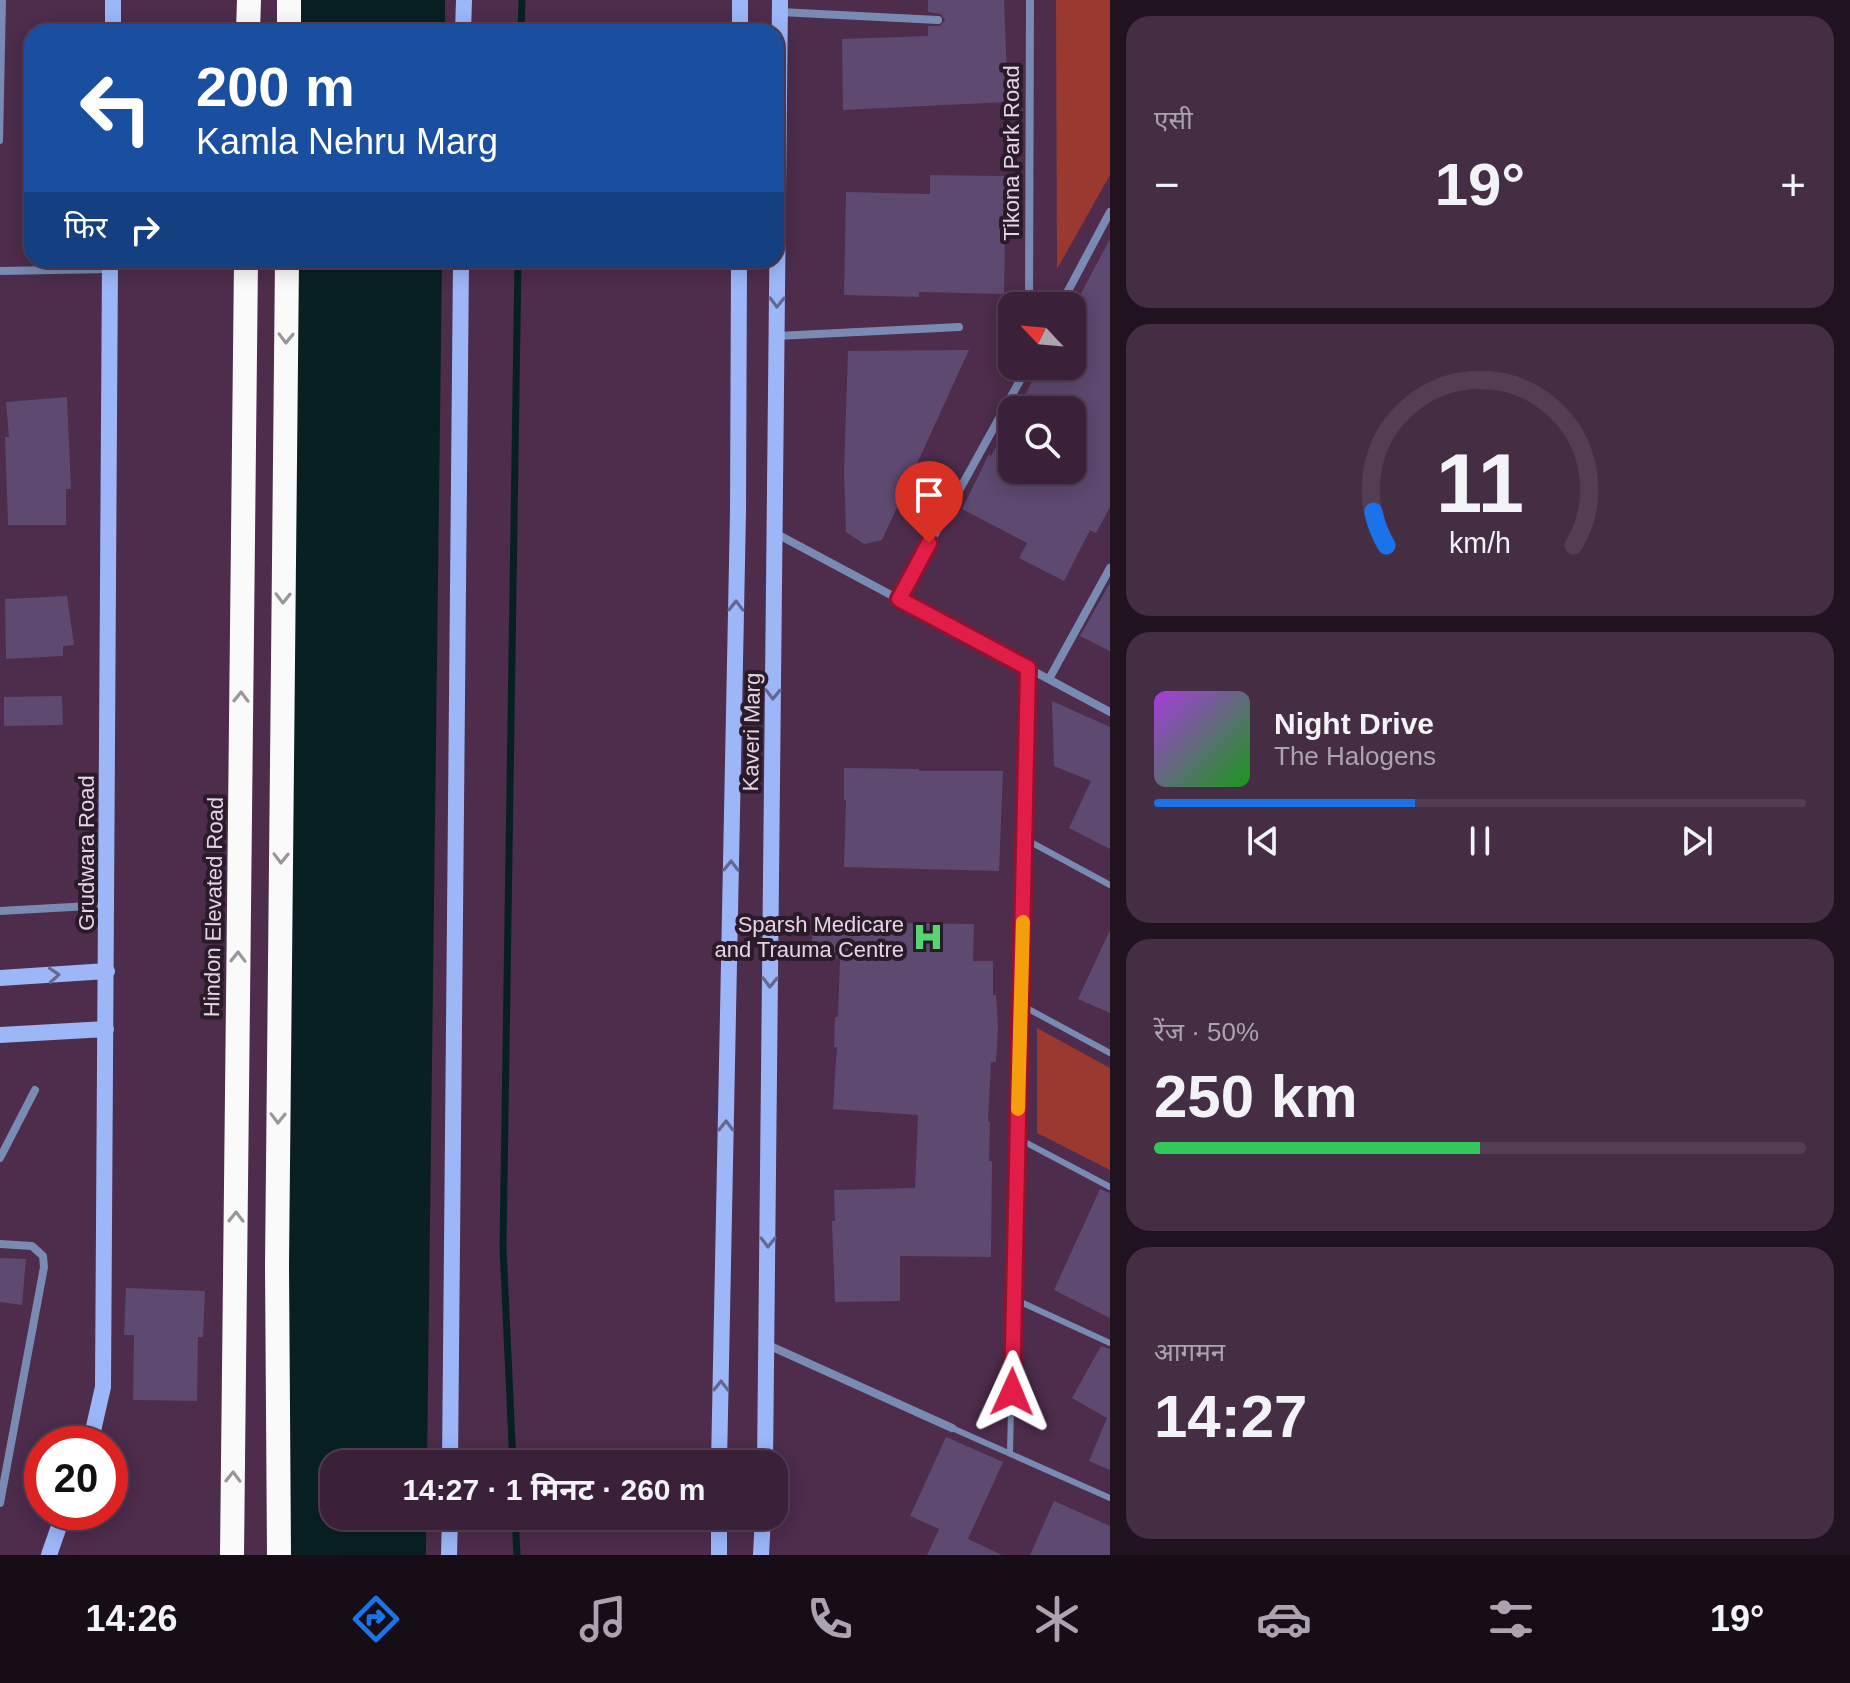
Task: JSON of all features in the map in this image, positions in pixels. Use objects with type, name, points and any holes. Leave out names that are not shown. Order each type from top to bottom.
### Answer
[{"type":"highway","points":[[248,24],[249,0]]},
{"type":"highway","points":[[289,0],[289,24]]},
{"type":"highway","name":"Hindon Elevated Road","points":[[232,1555],[246,268]]},
{"type":"highway","points":[[279,1555],[277,1266],[287,268]]},
{"type":"street","points":[[113,0],[113,24]]},
{"type":"street","points":[[463,24],[464,0]]},
{"type":"street","points":[[740,0],[740,24]]},
{"type":"street","name":"Tikona Park Road","points":[[1029,292],[1030,0]]},
{"type":"street","points":[[780,6],[938,20]]},
{"type":"street","points":[[1067,292],[1110,212]]},
{"type":"street","points":[[0,271],[47,268]]},
{"type":"street","name":"Grudwara Road","points":[[94,1426],[103,1387],[110,268]]},
{"type":"street","points":[[450,1450],[461,268]]},
{"type":"street","name":"Kaveri Marg","points":[[719,1450],[738,512],[739,268]]},
{"type":"street","name":"Kaveri Marg","points":[[765,1450],[777,268]]},
{"type":"street","points":[[776,336],[959,327]]},
{"type":"street","points":[[899,599],[1020,380]]},
{"type":"street","points":[[774,532],[1110,712]]},
{"type":"street","points":[[1049,679],[1110,568]]},
{"type":"street","points":[[0,911],[107,905]]},
{"type":"street","points":[[0,978],[107,971]]},
{"type":"street","points":[[0,1035],[106,1029]]},
{"type":"street","points":[[0,1158],[35,1090]]},
{"type":"street","points":[[0,1244],[32,1246],[43,1256],[44,1267],[0,1503]]},
{"type":"street","points":[[767,1345],[952,1428]]},
{"type":"street","points":[[49,1555],[58,1530]]},
{"type":"street","points":[[449,1555],[450,1530]]},
{"type":"street","points":[[719,1530],[719,1555]]},
{"type":"street","points":[[761,1555],[762,1530]]},
{"type":"lane","points":[[0,141],[3,0]]},
{"type":"lane","points":[[1010,1453],[1028,668]]},
{"type":"lane","points":[[1025,839],[1110,885]]},
{"type":"lane","points":[[1021,1005],[1110,1053]]},
{"type":"lane","points":[[1017,1138],[1110,1187]]},
{"type":"lane","points":[[1014,1299],[1110,1343]]},
{"type":"lane","points":[[952,1428],[1110,1498]]},
{"type":"shaded area","points":[[292,0],[445,0],[445,24],[292,24]]},
{"type":"shaded area","points":[[1056,0],[1110,0],[1110,175],[1057,269]]},
{"type":"shaded area","points":[[289,268],[442,268],[427,1450],[320,1450],[320,1530],[426,1530],[426,1555],[271,1555]]},
{"type":"shaded area","points":[[1037,1028],[1110,1068],[1110,1170],[1037,1133]]},
{"type":"building","points":[[928,0],[1004,0],[1008,102],[843,110],[842,39],[928,36],[928,26],[940,26],[945,20],[941,14],[928,12]]},
{"type":"building","points":[[930,175],[1006,176],[1004,292],[919,292],[919,297],[844,295],[846,192],[930,194]]},
{"type":"building","points":[[1110,239],[1110,507],[1096,533],[1090,530],[1064,581],[1019,558],[1027,543],[962,509],[989,454],[991,456],[998,443],[998,484],[1086,484],[1086,396],[1024,396],[1033,380],[1086,380],[1086,292],[1082,292]]},
{"type":"building","points":[[969,350],[882,540],[864,544],[846,532],[844,470],[848,351]]},
{"type":"building","points":[[67,397],[71,489],[66,489],[66,525],[8,525],[5,437],[9,437],[6,402]]},
{"type":"building","points":[[1110,583],[1110,651],[1080,636]]},
{"type":"building","points":[[67,596],[74,645],[63,646],[63,656],[6,659],[5,599]]},
{"type":"building","points":[[62,696],[63,725],[4,726],[4,697]]},
{"type":"building","points":[[1052,701],[1110,727],[1110,849],[1069,828],[1091,781],[1054,766]]},
{"type":"building","points":[[844,768],[1003,771],[999,871],[844,867]]},
{"type":"building","points":[[813,922],[895,926],[895,923],[974,924],[973,961],[993,961],[993,995],[996,995],[998,1027],[996,1062],[991,1062],[988,1121],[989,1161],[992,1161],[991,1257],[900,1256],[900,1301],[835,1302],[834,1190],[915,1188],[918,1115],[833,1109],[840,958],[811,956]]},
{"type":"building","points":[[1110,930],[1110,1013],[1078,999]]},
{"type":"building","points":[[1100,1189],[1110,1193],[1110,1318],[1054,1290]]},
{"type":"building","points":[[0,1258],[26,1259],[22,1305],[0,1302]]},
{"type":"building","points":[[126,1288],[205,1291],[203,1337],[198,1337],[197,1401],[133,1400],[134,1335],[124,1335]]},
{"type":"building","points":[[1101,1346],[1110,1349],[1110,1470],[1089,1461],[1107,1418],[1072,1398]]},
{"type":"building","points":[[946,1437],[1003,1462],[968,1539],[1002,1555],[927,1555],[939,1529],[910,1516]]},
{"type":"building","points":[[1054,1501],[1110,1526],[1110,1555],[1030,1555]]},
{"type":"waterway","points":[[521,24],[522,0]]},
{"type":"waterway","points":[[512,1450],[503,1248],[518,268]]},
{"type":"waterway","points":[[516,1530],[517,1555]]},
{"type":"slow traffic","points":[[1018,1109],[1023,922]]},
{"type":"place","name":"Sparsh Medicare and Trauma Centre","points":[[928,937]]},
{"type":"route","points":[[929,543],[899,599],[1028,668],[1012,1392]]}]
